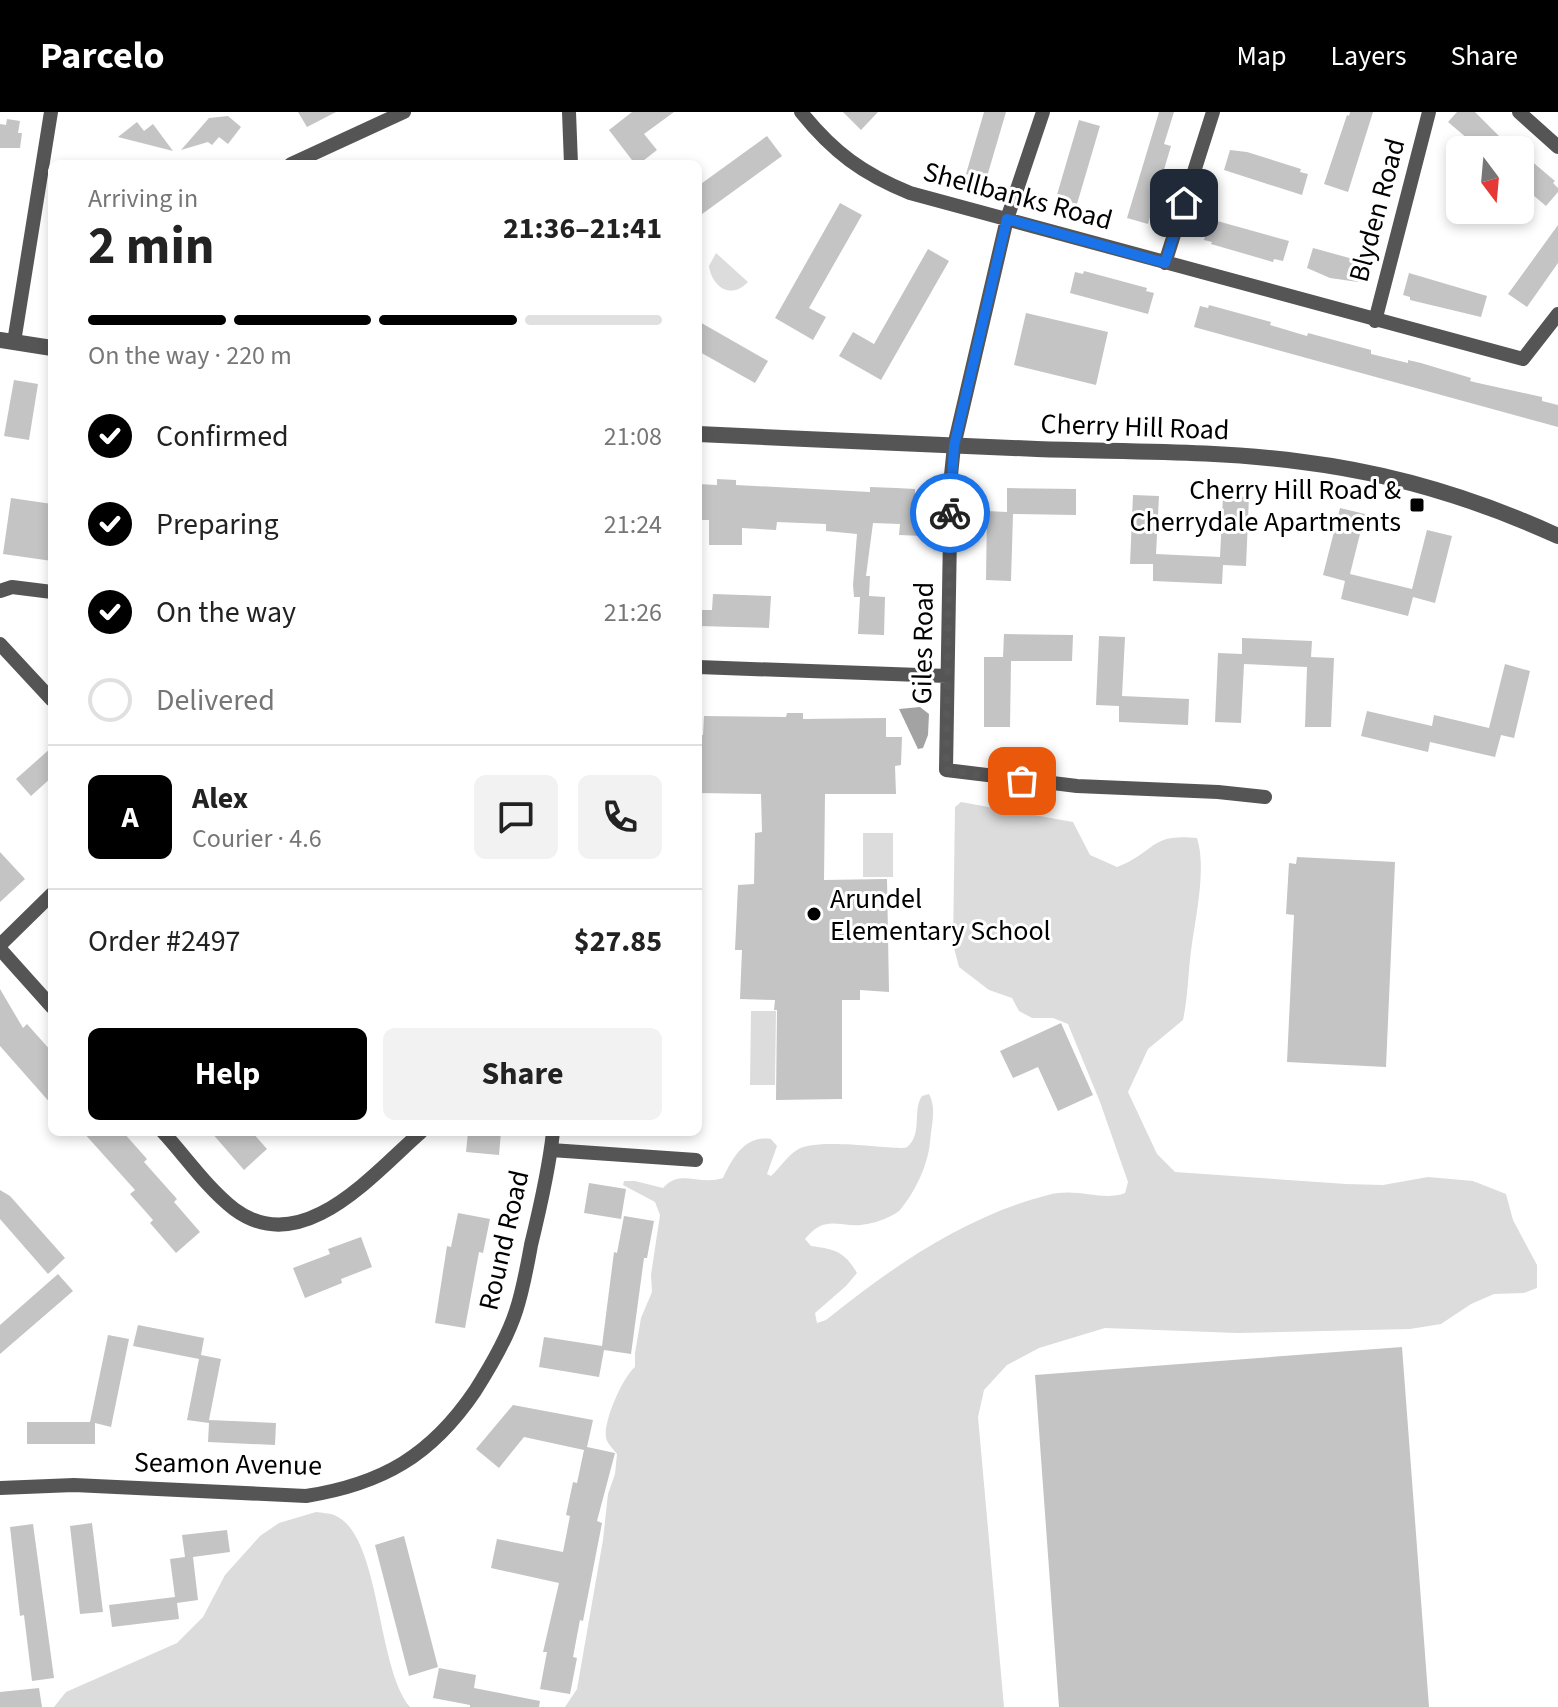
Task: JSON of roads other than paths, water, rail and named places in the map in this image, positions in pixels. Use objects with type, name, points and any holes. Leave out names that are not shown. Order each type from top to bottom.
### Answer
[{"type":"street","points":[[48,347],[7,341],[46,169],[51,112]]},
{"type":"street","points":[[298,160],[372,118],[404,112]]},
{"type":"street","points":[[569,112],[571,160]]},
{"type":"street","name":"Shellbanks Road","points":[[801,112],[836,151],[877,180],[910,193],[1375,321],[1523,359],[1558,314]]},
{"type":"street","name":"Giles Road","points":[[1043,112],[1007,219],[954,446],[946,770],[1077,786],[1265,797]]},
{"type":"street","points":[[1165,263],[1213,112]]},
{"type":"street","name":"Blyden Road","points":[[1375,321],[1429,112]]},
{"type":"street","points":[[1519,112],[1558,147]]},
{"type":"street","name":"Cherry Hill Road","points":[[702,434],[1216,455],[1326,465],[1447,493],[1558,536]]},
{"type":"street","points":[[0,591],[22,587],[48,591]]},
{"type":"street","points":[[0,644],[48,696]]},
{"type":"street","points":[[702,667],[947,676]]},
{"type":"street","points":[[48,898],[0,947],[48,1002]]},
{"type":"street","points":[[167,1136],[237,1211],[256,1221],[276,1225],[312,1219],[338,1204],[416,1136]]},
{"type":"street","name":"Round Road","points":[[470,1399],[488,1371],[517,1309],[553,1136]]},
{"type":"street","points":[[551,1150],[696,1160]]},
{"type":"street","name":"Seamon Avenue","points":[[0,1488],[74,1485],[306,1496],[337,1491],[369,1482],[417,1456],[445,1430],[470,1399]]},
{"type":"place","name":"Cherry Hill Road & Cherrydale Apartments","points":[[1417,505]]},
{"type":"place","name":"Arundel Elementary School","points":[[814,914]]}]
